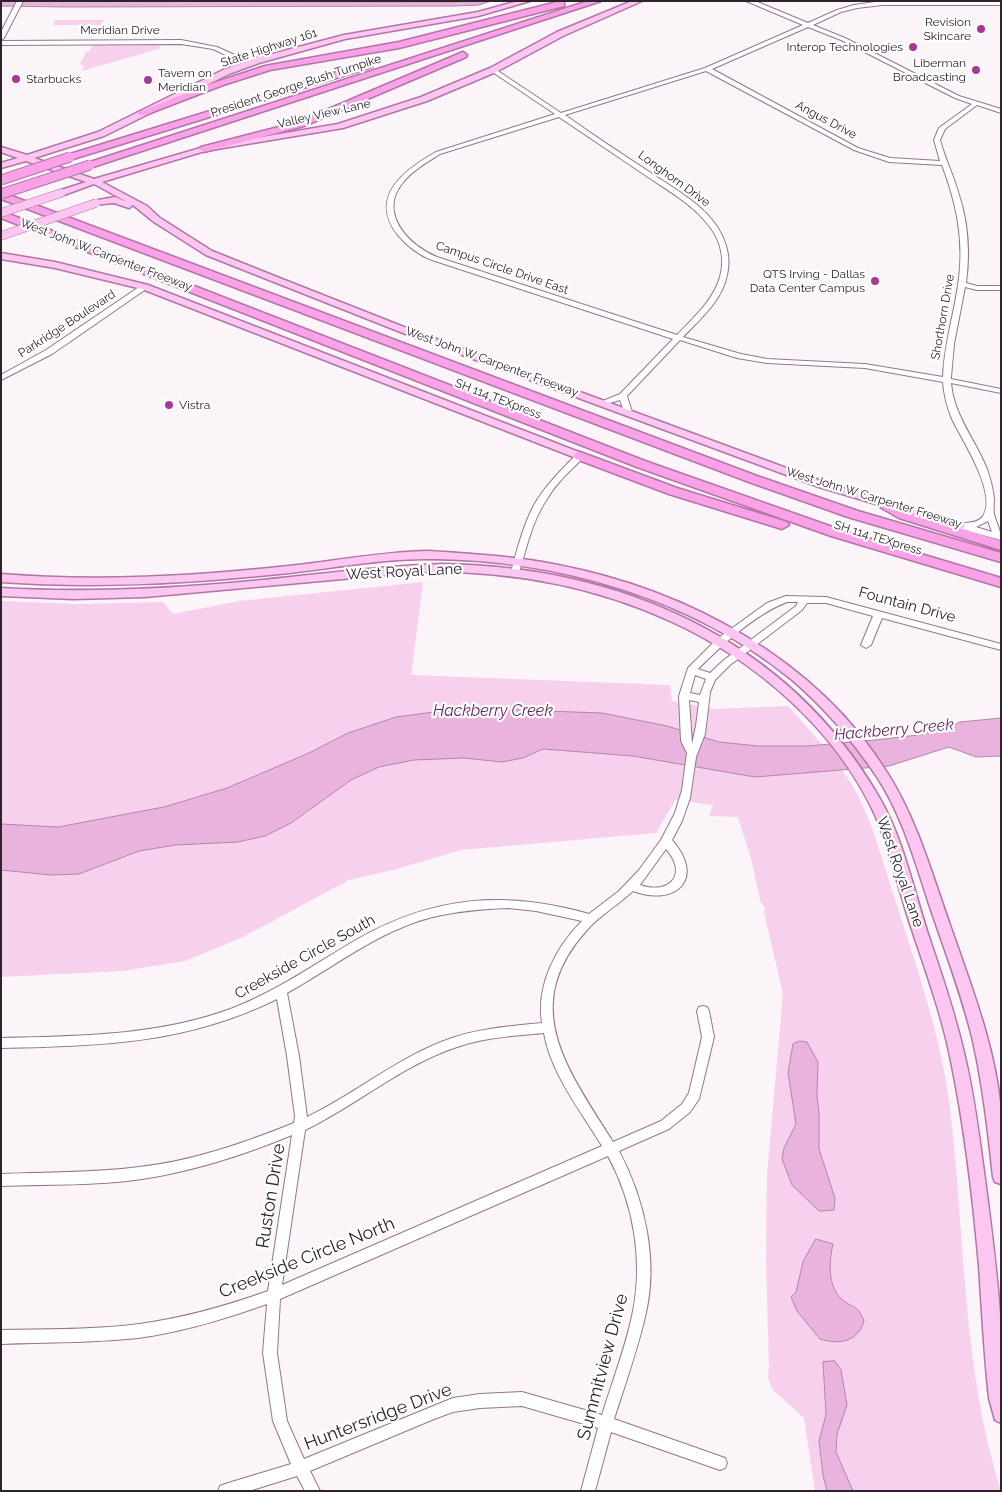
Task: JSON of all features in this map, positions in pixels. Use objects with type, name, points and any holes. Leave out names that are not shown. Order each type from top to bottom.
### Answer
[{"type":"highway","points":[[204,149],[301,124],[490,43],[567,15],[595,2]]},
{"type":"highway","name":"President George Bush Turnpike","points":[[1,194],[595,2]]},
{"type":"highway","points":[[142,113],[229,79],[268,68],[416,42],[529,10],[565,3]]},
{"type":"highway","name":"President George Bush Turnpike","points":[[1,180],[565,3]]},
{"type":"highway","name":"West John W Carpenter Freeway","points":[[1,194],[183,265],[753,480],[877,522],[1001,558]]},
{"type":"highway","points":[[1,200],[170,264],[183,265]]},
{"type":"highway","name":"SH 114 TEXpress","points":[[1,206],[340,339],[764,500],[846,528],[1001,574]]},
{"type":"highway","name":"West John W Carpenter Freeway","points":[[1,213],[641,464],[776,513],[1001,583]]},
{"type":"highway","points":[[340,339],[479,396],[489,405]]},
{"type":"highway","points":[[580,456],[673,491],[815,536],[903,560],[960,571]]},
{"type":"highway","points":[[885,504],[904,515],[1000,540]]},
{"type":"main road","name":"State Highway 161","points":[[1,166],[101,134],[231,70],[262,60],[351,36],[472,15],[527,1]]},
{"type":"main road","name":"Valley View Lane","points":[[1,213],[135,168],[204,149],[279,138],[340,126],[424,99],[493,70],[560,34],[639,1]]},
{"type":"main road","points":[[76,143],[54,155],[53,160],[96,175],[110,175],[135,168]]},
{"type":"main road","points":[[1,149],[4,153],[1,158]]},
{"type":"main road","name":"West John W Carpenter Freeway","points":[[1,149],[94,182],[131,199],[157,220],[209,253],[240,266],[406,331],[822,485],[960,526]]},
{"type":"main road","points":[[131,199],[121,183],[135,168]]},
{"type":"main road","points":[[1,236],[96,203],[115,200],[124,203],[146,217],[157,220]]},
{"type":"main road","points":[[1,250],[36,258],[54,265]]},
{"type":"main road","name":"West John W Carpenter Freeway","points":[[1,256],[54,265],[144,287],[580,456]]},
{"type":"main road","name":"West Royal Lane","points":[[1,578],[54,582],[122,583],[207,577],[405,556],[472,556],[621,595],[685,620],[770,675],[802,705],[840,747],[874,801],[888,832],[902,874],[957,1055],[967,1110],[982,1220],[1001,1414]]},
{"type":"main road","name":"West Royal Lane","points":[[1,592],[123,596],[175,593],[406,569],[517,567],[596,578],[655,596],[692,612],[751,644],[793,674],[843,723],[873,761],[896,800],[914,840],[983,1050],[992,1098],[1001,1177]]},
{"type":"main road","points":[[902,874],[925,873]]},
{"type":"street","points":[[1,38],[20,1]]},
{"type":"street","points":[[749,1],[808,24],[878,55],[940,90],[975,104],[1001,111]]},
{"type":"street","name":"Campus Circle Drive East","points":[[1001,3],[867,4],[839,11],[707,69],[438,153],[414,166],[405,174],[393,190],[389,210],[392,220],[408,241],[424,254],[455,266],[720,351],[767,361],[865,366],[1001,391]]},
{"type":"street","name":"Meridian Drive","points":[[1,43],[181,42],[215,48],[236,58],[262,60]]},
{"type":"street","points":[[231,70],[238,64],[236,58]]},
{"type":"street","name":"Angus Drive","points":[[707,69],[864,152],[898,161],[944,163]]},
{"type":"street","name":"Longhorn Drive","points":[[493,70],[694,205],[711,222],[723,242],[726,272],[717,294],[701,314],[623,396],[602,403]]},
{"type":"street","name":"Shorthorn Drive","points":[[975,104],[939,132],[937,140],[956,196],[962,227],[963,284],[949,346],[946,380],[952,410],[959,427],[981,462],[988,480],[989,513]]},
{"type":"street","points":[[963,284],[977,288],[1001,288]]},
{"type":"street","name":"Parkridge Boulevard","points":[[1,378],[55,348],[144,287]]},
{"type":"street","points":[[623,396],[628,412]]},
{"type":"street","points":[[517,567],[531,521],[539,504],[557,479],[580,456]]},
{"type":"street","points":[[960,526],[976,525],[982,522],[989,513],[1000,540]]},
{"type":"street","name":"West John W Carpenter Freeway","points":[[960,526],[1000,540]]},
{"type":"street","name":"Fountain Drive","points":[[720,641],[770,605],[786,598],[826,600],[1001,647]]},
{"type":"street","points":[[751,644],[799,608],[804,599]]},
{"type":"street","points":[[866,645],[879,613]]},
{"type":"street","name":"Summitview Drive","points":[[692,753],[686,741],[685,699],[691,670],[720,641]]},
{"type":"street","name":"Summitview Drive","points":[[588,1491],[606,1423],[639,1316],[644,1278],[641,1234],[632,1196],[620,1166],[563,1074],[555,1054],[548,1027],[547,1002],[555,968],[566,949],[592,919],[632,886],[653,861],[666,841],[685,800],[692,753],[698,742],[704,702],[712,677],[738,653],[751,644]]},
{"type":"street","points":[[691,670],[712,677]]},
{"type":"street","points":[[685,699],[704,702]]},
{"type":"street","points":[[632,886],[645,891],[664,890],[672,888],[680,882],[683,872],[682,862],[666,841]]},
{"type":"street","name":"Creekside Circle South","points":[[1,1042],[118,1040],[170,1032],[237,1012],[282,990],[391,928],[450,909],[492,903],[530,904],[553,907],[592,919]]},
{"type":"street","name":"Ruston Drive","points":[[282,990],[300,1102],[300,1126],[274,1295],[270,1353],[276,1404],[285,1433],[300,1468],[313,1491]]},
{"type":"street","name":"Creekside Circle North","points":[[1,1337],[101,1334],[156,1328],[229,1311],[274,1295],[665,1125],[691,1102],[698,1084],[708,1037],[703,1011]]},
{"type":"street","points":[[1,1180],[92,1177],[161,1170],[204,1160],[300,1126],[351,1099],[424,1055],[451,1043],[480,1036],[548,1027]]},
{"type":"street","name":"Huntersridge Drive","points":[[225,1491],[300,1468],[433,1412],[453,1405],[480,1401],[522,1399],[606,1423],[720,1463]]},
{"type":"shaded area","points":[[55,20],[104,20],[100,25],[53,25]]},
{"type":"shaded area","points":[[92,45],[160,46],[159,49],[81,71],[84,66],[80,64]]},
{"type":"shaded area","points":[[423,582],[411,675],[670,685],[672,701],[715,709],[788,706],[843,770],[857,793],[875,836],[919,975],[941,1054],[950,1108],[966,1301],[972,1350],[988,1444],[1001,1491],[815,1491],[804,1418],[772,1389],[768,1377],[767,1175],[783,994],[764,912],[765,908],[761,903],[751,859],[738,817],[709,816],[713,805],[675,800],[656,833],[461,850],[397,869],[349,880],[243,937],[185,961],[123,971],[1,977],[1,601],[79,604],[163,602],[173,614],[239,601]]},
{"type":"water","points":[[1,1],[491,1],[479,5],[454,6],[64,7],[1,6]]},
{"type":"water","name":"Hackberry Creek","points":[[517,710],[602,713],[667,726],[719,742],[758,746],[808,746],[875,740],[918,735],[943,729],[960,722],[1001,718],[1001,756],[976,757],[949,747],[889,766],[755,777],[633,756],[543,749],[523,758],[502,762],[464,758],[414,760],[379,767],[351,780],[291,823],[265,836],[238,842],[175,845],[139,851],[79,874],[51,875],[1,870],[1,824],[58,827],[164,807],[227,788],[309,753],[348,733],[396,717],[434,712]]},
{"type":"water","points":[[800,1041],[807,1042],[818,1062],[819,1149],[835,1198],[834,1210],[819,1211],[792,1185],[782,1159],[784,1148],[796,1124],[788,1073],[793,1044]]},
{"type":"water","points":[[816,1239],[833,1244],[830,1274],[834,1289],[843,1300],[857,1310],[864,1321],[857,1334],[847,1340],[834,1342],[820,1339],[797,1311],[791,1297],[796,1292],[803,1262]]},
{"type":"water","points":[[835,1361],[841,1370],[847,1405],[837,1434],[836,1452],[853,1491],[827,1491],[823,1475],[819,1441],[826,1415],[823,1362]]},
{"type":"place","name":"Revision Skincare","points":[[981,29]]},
{"type":"place","name":"Interop Technologies","points":[[913,47]]},
{"type":"place","name":"Liberman Broadcasting","points":[[976,70]]},
{"type":"place","name":"Starbucks","points":[[16,79]]},
{"type":"place","name":"Tavern on Meridian","points":[[148,80]]},
{"type":"place","name":"QTS Irving - Dallas Data Center Campus","points":[[875,281]]},
{"type":"place","name":"Vistra","points":[[169,405]]}]
